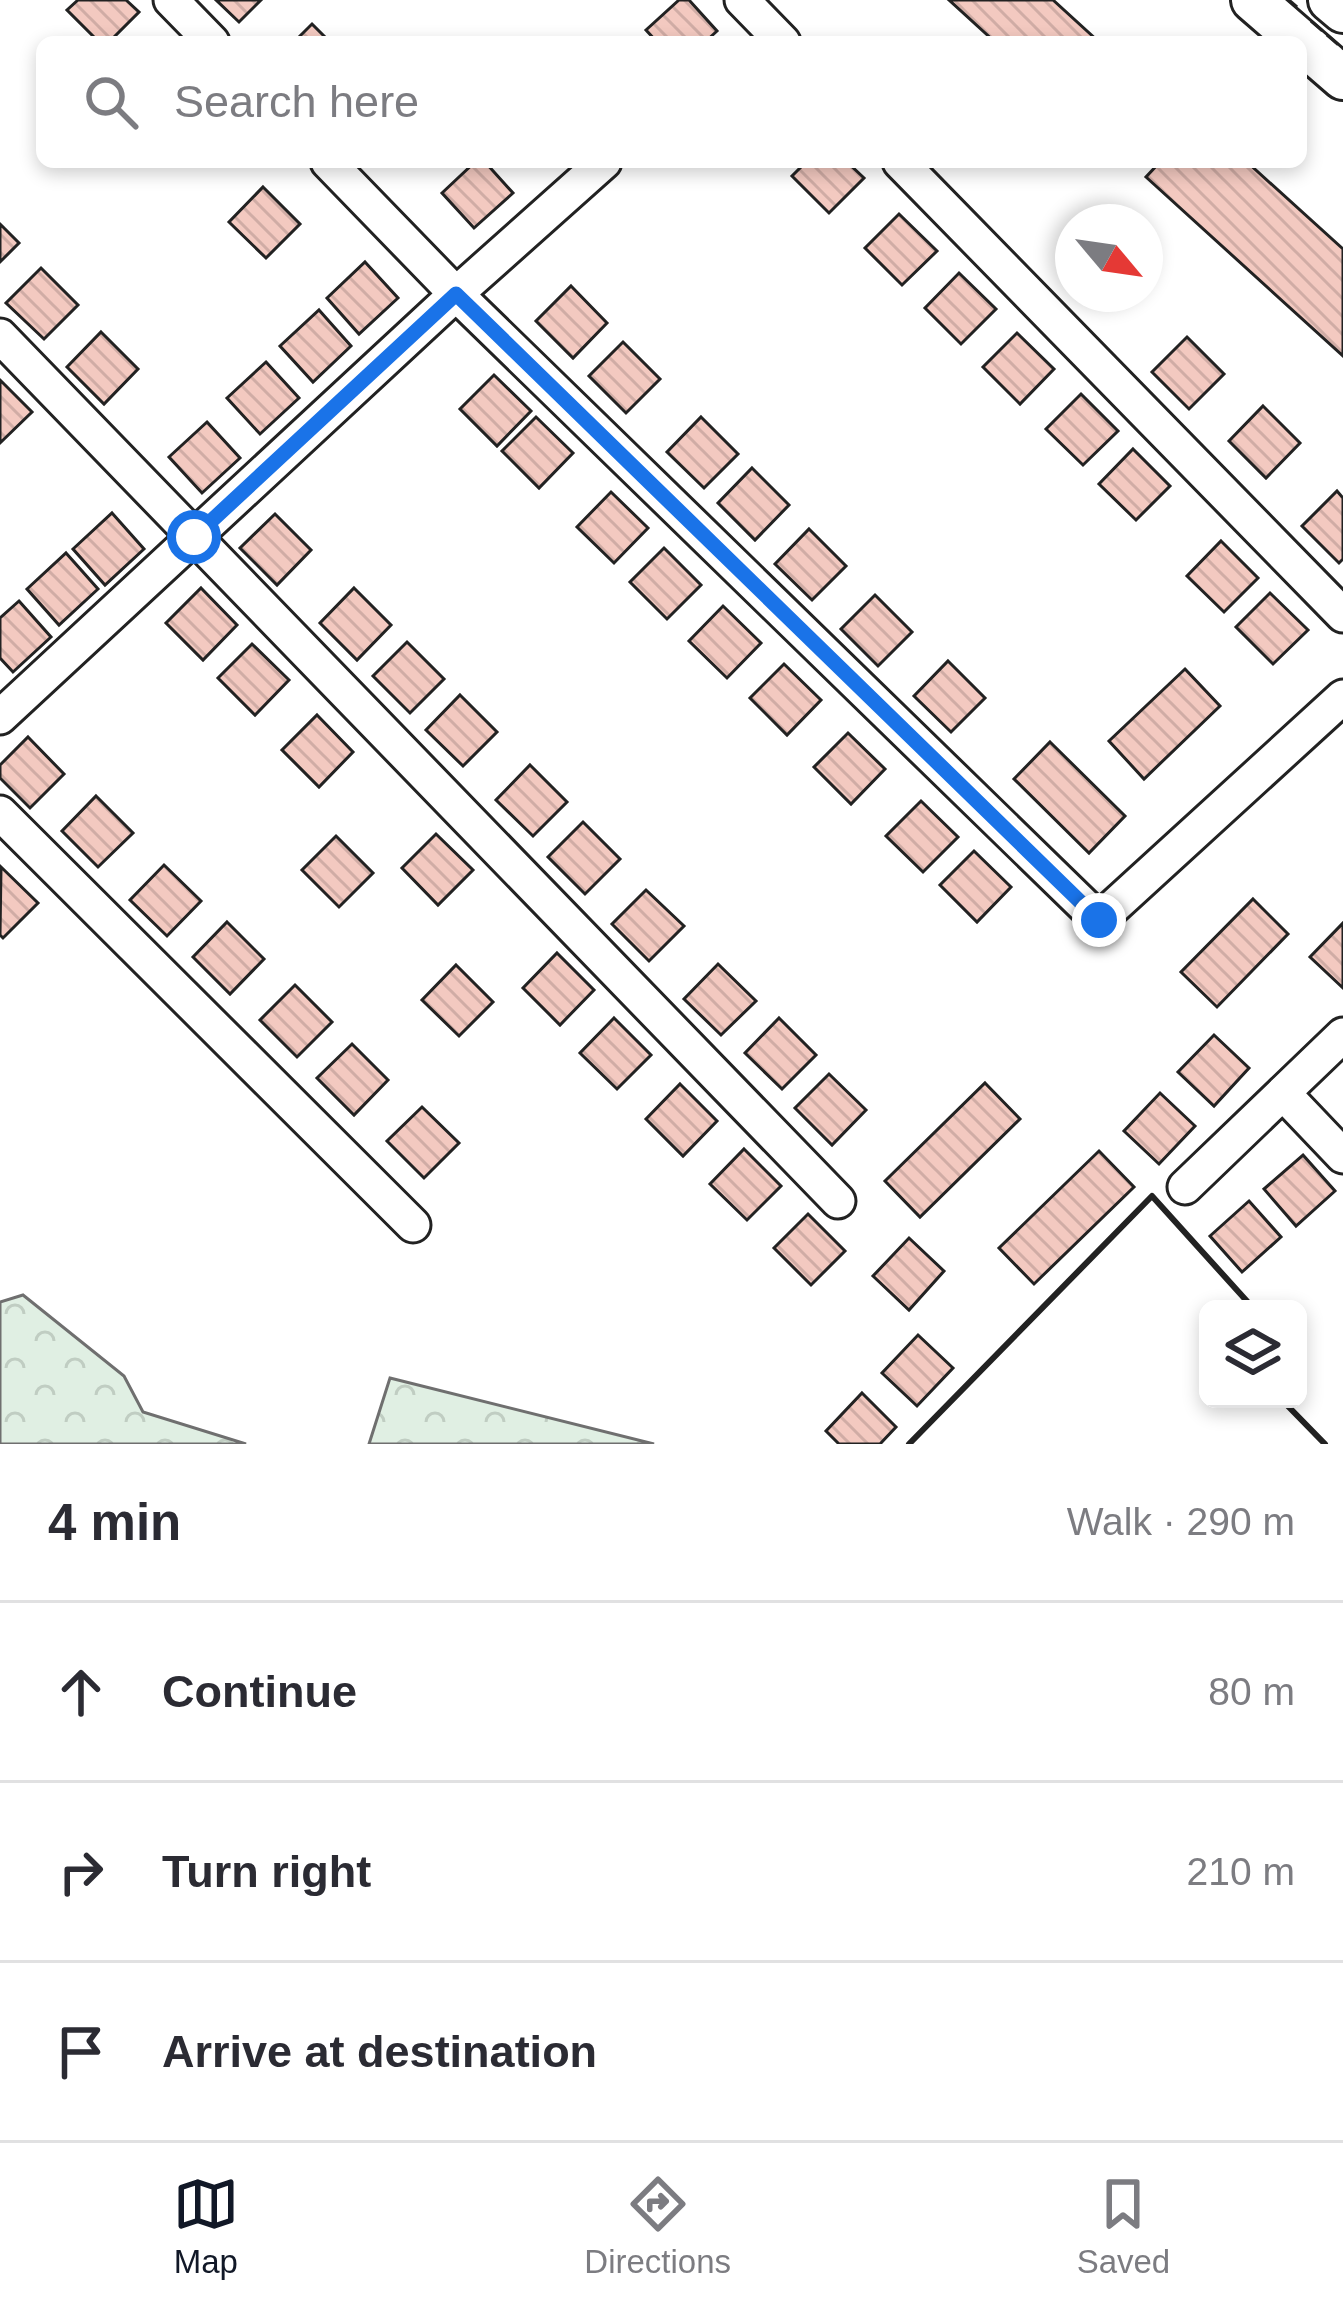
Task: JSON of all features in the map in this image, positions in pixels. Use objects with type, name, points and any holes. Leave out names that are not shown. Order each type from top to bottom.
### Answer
[{"type":"main road","points":[[1253,0],[1295,36]]},
{"type":"main road","points":[[1330,0],[1343,11]]},
{"type":"main road","points":[[1307,47],[1343,78]]},
{"type":"street","points":[[171,0],[206,36]]},
{"type":"street","points":[[334,168],[456,294],[1099,920],[1343,697]]},
{"type":"street","points":[[0,717],[597,168]]},
{"type":"street","points":[[906,168],[1343,615]]},
{"type":"street","points":[[0,336],[838,1201]]},
{"type":"street","points":[[0,813],[413,1225]]},
{"type":"street","points":[[1185,1187],[1343,1034]]},
{"type":"street","points":[[1282,1094],[1343,1156]]},
{"type":"green space","points":[[23,1295],[124,1376],[143,1412],[246,1444],[0,1444],[0,1302]]},
{"type":"green space","points":[[390,1378],[654,1444],[369,1444]]},
{"type":"building","points":[[78,0],[126,0],[139,12],[115,36],[93,36],[67,10]]},
{"type":"building","points":[[216,0],[261,0],[239,22]]},
{"type":"building","points":[[679,0],[689,0],[717,31],[712,36],[652,36],[646,30]]},
{"type":"building","points":[[949,0],[1053,0],[1092,36],[988,36]]},
{"type":"building","points":[[312,24],[324,36],[300,36]]},
{"type":"building","points":[[469,168],[490,168],[513,193],[474,228],[442,193]]},
{"type":"building","points":[[800,168],[853,168],[864,178],[829,213],[792,176]]},
{"type":"building","points":[[1154,168],[1254,168],[1343,249],[1343,356],[1146,177]]},
{"type":"building","points":[[263,187],[300,224],[266,258],[229,222]]},
{"type":"building","points":[[899,214],[937,251],[902,285],[865,248]]},
{"type":"building","points":[[0,224],[19,243],[0,262]]},
{"type":"building","points":[[365,262],[398,298],[359,334],[327,298]]},
{"type":"building","points":[[41,268],[78,305],[44,339],[6,303]]},
{"type":"building","points":[[959,273],[996,309],[961,344],[925,308]]},
{"type":"building","points":[[571,286],[607,323],[573,358],[536,321]]},
{"type":"building","points":[[319,310],[351,346],[313,382],[280,346]]},
{"type":"building","points":[[101,332],[138,369],[104,404],[67,367]]},
{"type":"building","points":[[1017,333],[1054,369],[1020,404],[983,367]]},
{"type":"building","points":[[1187,337],[1224,374],[1189,409],[1152,372]]},
{"type":"building","points":[[623,342],[660,379],[626,413],[589,376]]},
{"type":"building","points":[[266,362],[299,398],[260,434],[227,398]]},
{"type":"building","points":[[494,375],[531,411],[497,446],[460,409]]},
{"type":"building","points":[[0,380],[32,412],[0,443]]},
{"type":"building","points":[[1081,394],[1118,431],[1083,465],[1046,429]]},
{"type":"building","points":[[1263,406],[1300,443],[1266,478],[1229,441]]},
{"type":"building","points":[[536,417],[573,453],[539,488],[502,451]]},
{"type":"building","points":[[701,417],[738,454],[704,488],[667,452]]},
{"type":"building","points":[[207,422],[240,458],[202,493],[169,457]]},
{"type":"building","points":[[1133,449],[1170,486],[1136,520],[1099,484]]},
{"type":"building","points":[[752,468],[789,505],[755,540],[718,503]]},
{"type":"building","points":[[1337,491],[1343,498],[1343,559],[1339,563],[1302,526]]},
{"type":"building","points":[[611,492],[648,528],[614,563],[577,527]]},
{"type":"building","points":[[112,513],[144,549],[105,585],[73,549]]},
{"type":"building","points":[[275,514],[311,550],[277,585],[240,548]]},
{"type":"building","points":[[809,529],[846,566],[812,600],[775,564]]},
{"type":"building","points":[[1221,541],[1258,578],[1224,612],[1187,576]]},
{"type":"building","points":[[664,548],[701,585],[667,619],[630,582]]},
{"type":"building","points":[[66,553],[98,589],[59,625],[27,589]]},
{"type":"building","points":[[201,588],[237,625],[203,660],[166,623]]},
{"type":"building","points":[[354,588],[391,625],[357,660],[320,623]]},
{"type":"building","points":[[1270,593],[1308,630],[1273,664],[1236,627]]},
{"type":"building","points":[[875,595],[912,632],[878,666],[841,629]]},
{"type":"building","points":[[19,601],[51,637],[13,672],[0,658],[0,618]]},
{"type":"building","points":[[723,606],[761,643],[727,678],[689,641]]},
{"type":"building","points":[[407,642],[444,679],[410,713],[373,676]]},
{"type":"building","points":[[252,644],[289,680],[255,715],[218,678]]},
{"type":"building","points":[[948,661],[985,698],[951,732],[914,696]]},
{"type":"building","points":[[784,664],[821,700],[787,735],[750,698]]},
{"type":"building","points":[[1185,669],[1220,706],[1144,779],[1109,741]]},
{"type":"building","points":[[460,695],[497,732],[463,766],[426,730]]},
{"type":"building","points":[[317,715],[353,752],[319,787],[282,750]]},
{"type":"building","points":[[848,733],[885,769],[851,804],[814,767]]},
{"type":"building","points":[[28,737],[64,774],[30,808],[0,778],[0,765]]},
{"type":"building","points":[[1050,742],[1125,816],[1089,853],[1014,779]]},
{"type":"building","points":[[530,765],[567,802],[533,836],[496,800]]},
{"type":"building","points":[[96,796],[133,833],[98,867],[62,831]]},
{"type":"building","points":[[921,801],[958,837],[923,872],[886,836]]},
{"type":"building","points":[[583,822],[620,859],[585,894],[548,857]]},
{"type":"building","points":[[436,834],[473,870],[438,905],[402,868]]},
{"type":"building","points":[[336,836],[373,873],[339,907],[302,870]]},
{"type":"building","points":[[974,851],[1011,887],[977,922],[940,885]]},
{"type":"building","points":[[164,865],[201,901],[167,936],[130,900]]},
{"type":"building","points":[[1,867],[38,903],[3,938],[0,935]]},
{"type":"building","points":[[646,890],[684,926],[649,961],[612,924]]},
{"type":"building","points":[[1253,899],[1288,934],[1217,1007],[1181,972]]},
{"type":"building","points":[[227,922],[264,959],[230,994],[193,957]]},
{"type":"building","points":[[1343,923],[1343,988],[1310,957]]},
{"type":"building","points":[[557,953],[594,990],[560,1025],[523,988]]},
{"type":"building","points":[[718,964],[756,1001],[721,1035],[684,999]]},
{"type":"building","points":[[456,965],[493,1002],[459,1036],[422,1000]]},
{"type":"building","points":[[295,985],[332,1022],[297,1057],[260,1020]]},
{"type":"building","points":[[614,1018],[651,1055],[617,1089],[580,1053]]},
{"type":"building","points":[[779,1018],[816,1055],[782,1089],[745,1053]]},
{"type":"building","points":[[1214,1035],[1249,1068],[1214,1106],[1178,1072]]},
{"type":"building","points":[[352,1044],[388,1080],[354,1115],[317,1078]]},
{"type":"building","points":[[829,1074],[866,1110],[832,1145],[795,1108]]},
{"type":"building","points":[[985,1083],[1020,1119],[920,1217],[885,1181]]},
{"type":"building","points":[[680,1084],[717,1121],[683,1156],[646,1119]]},
{"type":"building","points":[[1160,1093],[1195,1126],[1159,1164],[1124,1131]]},
{"type":"building","points":[[422,1107],[459,1143],[424,1178],[387,1141]]},
{"type":"building","points":[[744,1149],[781,1186],[747,1220],[710,1184]]},
{"type":"building","points":[[1099,1151],[1134,1187],[1034,1284],[999,1248]]},
{"type":"building","points":[[1303,1155],[1335,1191],[1296,1226],[1264,1189]]},
{"type":"building","points":[[1249,1201],[1281,1237],[1242,1272],[1210,1236]]},
{"type":"building","points":[[808,1214],[845,1251],[811,1285],[774,1248]]},
{"type":"building","points":[[909,1238],[944,1271],[909,1310],[873,1276]]},
{"type":"building","points":[[918,1335],[953,1368],[917,1406],[882,1373]]},
{"type":"building","points":[[862,1393],[896,1427],[880,1444],[839,1444],[826,1431]]},
{"type":"fence","points":[[1289,0],[1297,7]]},
{"type":"fence","points":[[1311,21],[1343,49]]},
{"type":"wall","points":[[909,1444],[1152,1196],[1246,1300]]},
{"type":"wall","points":[[1290,1408],[1325,1444]]},
{"type":"route","points":[[194,537],[456,294],[1099,920]]}]
